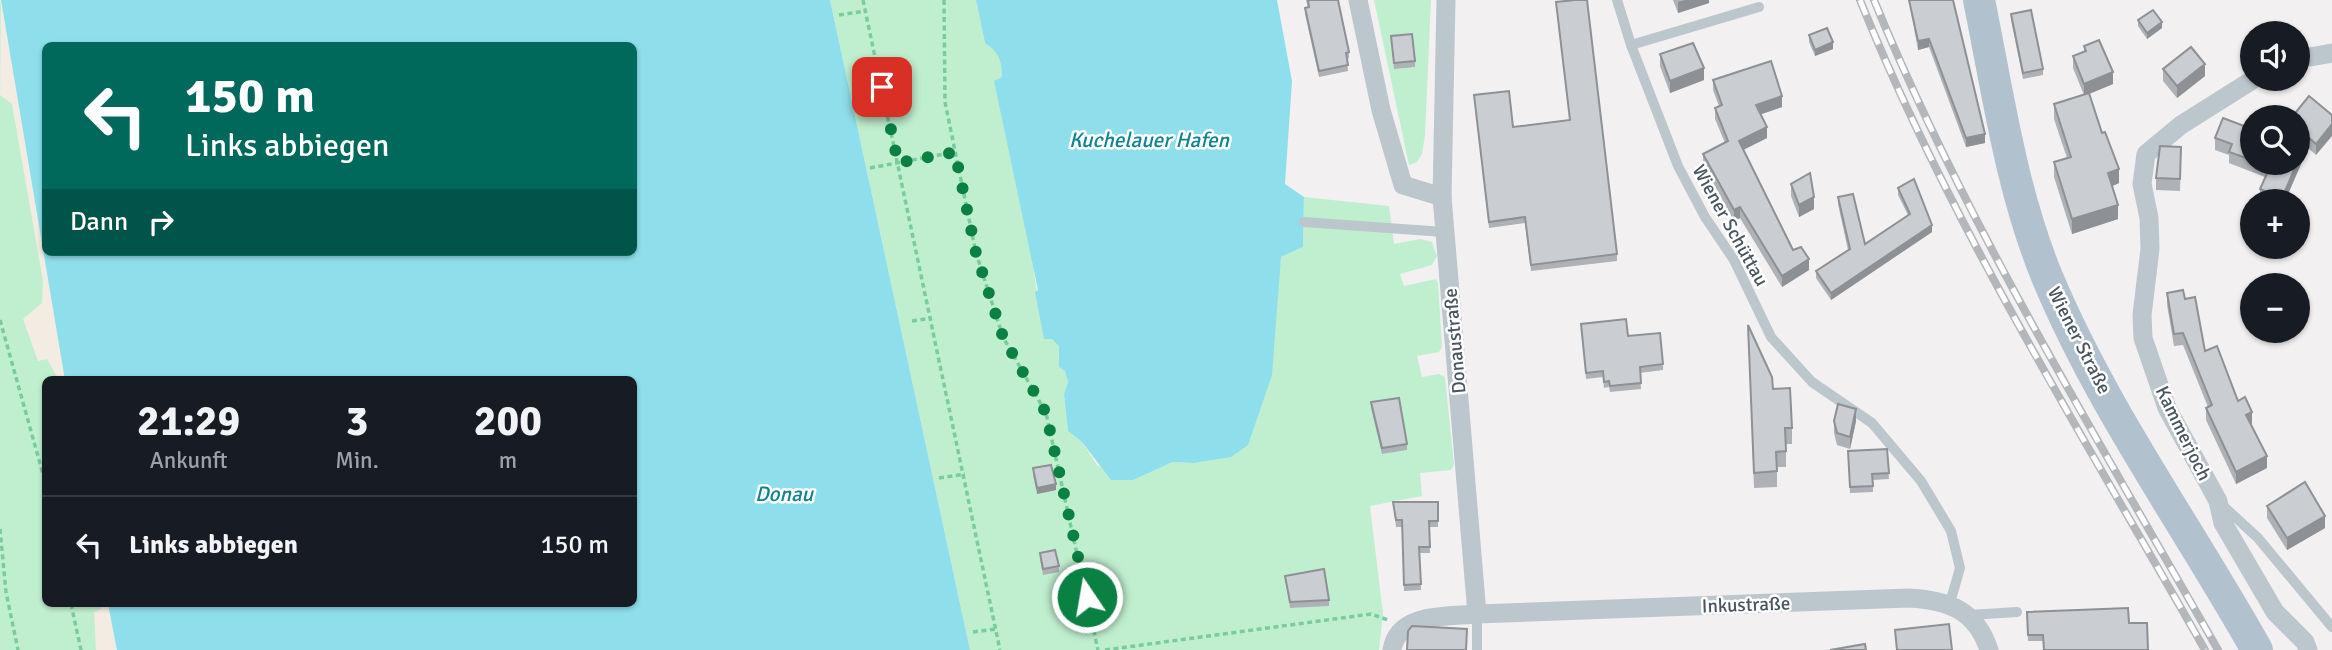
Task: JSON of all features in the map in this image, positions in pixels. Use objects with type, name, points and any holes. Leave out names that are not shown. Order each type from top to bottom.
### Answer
[{"type":"main road","name":"Wiener Straße","points":[[1979,0],[2012,165],[2047,276],[2104,388],[2257,650]]},
{"type":"street","points":[[1358,0],[1381,110],[1403,185],[1442,197]]},
{"type":"street","name":"Donaustraße","points":[[1446,0],[1442,197],[1477,614]]},
{"type":"street","points":[[2310,57],[2332,53]]},
{"type":"street","name":"Kammerjoch","points":[[2240,88],[2155,144],[2146,154],[2143,167],[2150,249],[2142,315],[2143,338],[2166,408],[2218,501],[2222,523],[2276,612],[2305,642],[2308,650]]},
{"type":"street","name":"Inkustraße","points":[[1477,614],[1881,598],[1926,599],[1950,603],[1969,615],[1981,630],[1989,650]]},
{"type":"street","points":[[1392,650],[1394,639],[1403,627],[1420,620],[1477,614]]},
{"type":"lane","name":"Wiener Schüttau","points":[[1617,0],[1631,45],[1678,166],[1705,217],[1734,260],[1771,337],[1812,382],[1872,423],[1921,481],[1951,531],[1960,568],[1950,603]]},
{"type":"lane","points":[[1631,45],[1759,7]]},
{"type":"lane","points":[[1304,222],[1444,233]]},
{"type":"lane","points":[[2218,501],[2258,538],[2332,627]]},
{"type":"lane","points":[[1969,615],[2017,612]]},
{"type":"lane","points":[[1477,614],[1477,650]]},
{"type":"path","points":[[863,0],[1000,650]]},
{"type":"path","points":[[944,0],[945,102],[976,253],[1003,337],[1046,413],[1098,650]]},
{"type":"path","points":[[839,15],[865,10]]},
{"type":"path","points":[[870,168],[955,152]]},
{"type":"path","points":[[912,321],[932,318]]},
{"type":"path","points":[[0,320],[42,471]]},
{"type":"path","points":[[939,478],[965,474]]},
{"type":"path","points":[[0,529],[6,592],[18,650]]},
{"type":"path","points":[[0,591],[6,592]]},
{"type":"path","points":[[72,607],[81,650]]},
{"type":"path","points":[[1105,650],[1371,614],[1403,627]]},
{"type":"path","points":[[973,632],[996,629]]},
{"type":"green space","points":[[0,0],[64,376],[42,376],[42,607],[109,607],[117,650],[0,650]]},
{"type":"green space","points":[[830,0],[976,0],[985,43],[995,50],[1002,63],[1044,338],[1052,339],[1060,346],[1059,367],[1065,371],[1068,382],[1064,394],[1068,431],[1082,442],[1097,465],[1133,480],[1173,462],[1193,463],[1279,275],[1281,257],[1303,247],[1304,197],[1389,206],[1394,244],[1420,239],[1432,242],[1437,256],[1432,265],[1400,274],[1404,286],[1436,279],[1438,283],[1442,347],[1439,352],[1417,356],[1422,377],[1439,374],[1445,377],[1454,465],[1451,470],[1420,473],[1422,496],[1370,506],[1383,614],[1379,650],[970,650]]},
{"type":"green space","points":[[1374,0],[1431,0],[1425,135],[1422,154],[1417,162],[1409,165]]},
{"type":"sand","points":[[1,0],[64,376],[57,376],[47,359],[38,361],[23,319],[42,303],[43,281],[12,104],[0,95]]},
{"type":"sand","points":[[109,607],[117,650],[96,650],[94,612]]},
{"type":"water","name":"Donau","points":[[1,0],[830,0],[970,650],[117,650],[109,607],[637,607],[637,376],[64,376],[44,256],[637,256],[637,42],[42,42],[42,243]]},
{"type":"water","name":"Kuchelauer Hafen","points":[[976,0],[1277,0],[1292,81],[1285,184],[1304,197],[1303,247],[1281,257],[1272,375],[1248,445],[1231,457],[1193,463],[1173,462],[1133,480],[1111,480],[1082,442],[1068,431],[1064,394],[1068,382],[1065,371],[1059,367],[1059,346],[1052,339],[1044,339],[1035,292],[1038,290],[994,81],[1002,77],[1001,66],[997,53],[985,43]]},
{"type":"building","points":[[1308,0],[1338,0],[1349,52],[1346,53],[1348,65],[1319,71],[1305,8],[1309,7]]},
{"type":"building","points":[[1587,0],[1617,254],[1531,265],[1525,217],[1489,222],[1474,95],[1509,91],[1513,127],[1570,120],[1556,2]]},
{"type":"building","points":[[1909,0],[1953,0],[1985,134],[1966,138],[1929,39],[1918,41]]},
{"type":"building","points":[[2031,10],[2043,69],[2023,73],[2011,14]]},
{"type":"building","points":[[2153,10],[2162,22],[2147,33],[2138,20]]},
{"type":"building","points":[[1827,28],[1833,42],[1815,50],[1809,35]]},
{"type":"building","points":[[1412,34],[1415,61],[1394,63],[1391,36]]},
{"type":"building","points":[[2099,40],[2113,72],[2084,84],[2073,56],[2086,51],[2084,46]]},
{"type":"building","points":[[1693,43],[1704,68],[1670,81],[1660,54]]},
{"type":"building","points":[[2191,47],[2205,64],[2177,86],[2163,69]]},
{"type":"building","points":[[1771,61],[1782,96],[1756,105],[1767,127],[1739,141],[1793,250],[1801,247],[1809,259],[1782,276],[1740,207],[1734,210],[1703,154],[1728,141],[1715,108],[1722,105],[1713,80]]},
{"type":"building","points":[[2089,93],[2102,133],[2105,132],[2119,169],[2108,173],[2118,205],[2072,219],[2054,162],[2071,157],[2054,104]]},
{"type":"building","points":[[2309,96],[2332,115],[2332,124],[2316,144],[2310,139],[2310,105],[2302,105]]},
{"type":"building","points":[[2223,118],[2240,124],[2240,156],[2229,152],[2232,144],[2215,138]]},
{"type":"building","points":[[2160,146],[2181,147],[2180,179],[2156,178]]},
{"type":"building","points":[[1810,173],[1814,197],[1799,205],[1791,184]]},
{"type":"building","points":[[2266,175],[2292,175],[2286,189],[2260,189]]},
{"type":"building","points":[[1914,179],[1932,225],[1831,293],[1816,271],[1850,249],[1838,197],[1853,194],[1865,244],[1910,214],[1898,188]]},
{"type":"building","points":[[2183,290],[2185,299],[2195,297],[2205,351],[2217,346],[2238,401],[2245,397],[2252,412],[2246,415],[2267,456],[2236,472],[2206,408],[2212,405],[2183,333],[2174,334],[2167,293]]},
{"type":"building","points":[[1626,319],[1628,336],[1660,333],[1663,364],[1640,367],[1641,383],[1610,386],[1609,381],[1604,382],[1603,371],[1586,373],[1581,324]]},
{"type":"building","points":[[1748,325],[1772,377],[1773,389],[1790,388],[1792,428],[1785,428],[1786,451],[1776,452],[1777,471],[1754,473]]},
{"type":"building","points":[[1399,398],[1407,444],[1382,448],[1371,402]]},
{"type":"building","points":[[1838,404],[1856,409],[1850,437],[1837,433],[1834,421]]},
{"type":"building","points":[[1887,449],[1889,473],[1872,474],[1873,486],[1850,487],[1848,451]]},
{"type":"building","points":[[1051,465],[1056,484],[1037,488],[1033,468]]},
{"type":"building","points":[[2305,482],[2325,516],[2287,538],[2267,506]]},
{"type":"building","points":[[1393,502],[1438,502],[1438,521],[1429,521],[1430,547],[1419,547],[1421,584],[1404,585],[1402,520],[1396,520]]},
{"type":"building","points":[[1055,550],[1059,566],[1043,569],[1040,553]]},
{"type":"building","points":[[1324,569],[1329,600],[1290,602],[1285,576]]},
{"type":"building","points":[[2128,608],[2129,623],[2147,623],[2148,650],[2044,650],[2043,635],[2028,635],[2027,612]]},
{"type":"building","points":[[1949,624],[1952,650],[1897,650],[1895,630]]},
{"type":"building","points":[[1412,626],[1467,629],[1466,650],[1407,650],[1408,631]]},
{"type":"building","points":[[1865,644],[1866,650],[1830,650]]},
{"type":"railway","points":[[1860,0],[1896,85],[1978,250],[2205,650]]},
{"type":"railway","points":[[1874,0],[1950,167],[1992,249],[2218,650]]},
{"type":"route","points":[[882,87],[898,163],[955,152],[976,253],[1003,337],[1046,413],[1087,597]]}]
